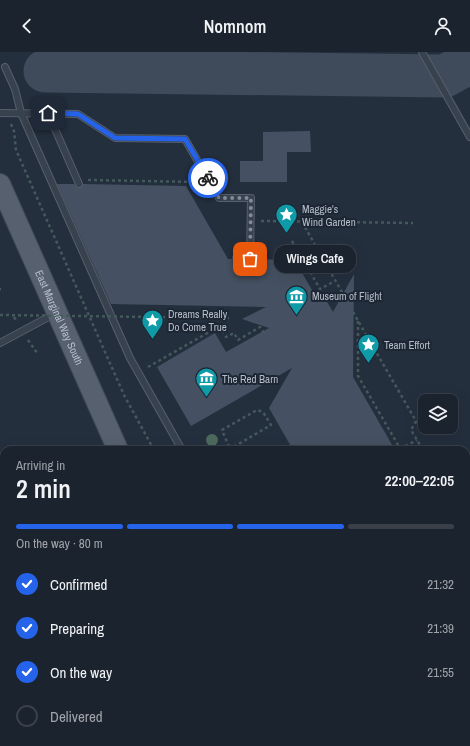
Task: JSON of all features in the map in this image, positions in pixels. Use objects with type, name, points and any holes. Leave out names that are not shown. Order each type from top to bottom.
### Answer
[{"type":"main road","name":"East Marginal Way South","points":[[0,184],[116,446]]},
{"type":"lane","points":[[422,52],[470,137]]},
{"type":"lane","points":[[5,67],[15,89],[21,113],[130,358],[180,446]]},
{"type":"lane","points":[[3,113],[78,114],[115,138],[185,139],[219,198],[251,198],[250,259]]},
{"type":"lane","points":[[48,113],[78,182]]},
{"type":"lane","points":[[0,343],[57,312]]},
{"type":"path","points":[[3,113],[14,131],[16,150],[124,395],[152,446]]},
{"type":"path","points":[[78,182],[210,182]]},
{"type":"path","points":[[251,221],[413,223]]},
{"type":"path","points":[[301,222],[343,294]]},
{"type":"path","points":[[292,241],[320,289],[335,281]]},
{"type":"path","points":[[234,259],[234,256],[243,250]]},
{"type":"path","points":[[354,312],[418,423]]},
{"type":"path","points":[[0,315],[229,318]]},
{"type":"path","points":[[358,321],[358,376],[399,446]]},
{"type":"path","points":[[147,367],[211,330],[222,330],[226,337],[234,333],[238,340],[260,327],[264,333]]},
{"type":"path","points":[[228,446],[222,430],[257,410],[263,412],[271,426],[236,446]]},
{"type":"path","points":[[416,421],[411,430],[421,446]]},
{"type":"path","points":[[407,446],[417,440]]},
{"type":"building","points":[[310,131],[311,152],[287,152],[287,182],[240,182],[240,161],[263,161],[263,132]]},
{"type":"building","name":"Museum of Flight","points":[[57,184],[74,184],[79,188],[83,184],[186,186],[228,259],[246,259],[250,263],[252,263],[254,259],[290,260],[296,271],[301,271],[315,295],[323,295],[333,312],[354,274],[353,377],[393,446],[291,446],[269,408],[292,368],[191,426],[157,367],[215,333],[226,352],[269,328],[242,319],[266,307],[111,304]]},
{"type":"taxiway","points":[[45,71],[445,76],[470,62]]},
{"type":"way so far","points":[[208,178],[219,198],[251,198],[250,259]]},
{"type":"place","name":"Maggie's Wind Garden","points":[[286,234]]},
{"type":"place","name":"Wings Cafe","points":[[250,259]]},
{"type":"place","name":"Museum of Flight","points":[[297,316]]},
{"type":"place","name":"Dreams Really Do Come True","points":[[152,340]]},
{"type":"place","name":"Team Effort","points":[[368,364]]},
{"type":"place","name":"The Red Barn","points":[[206,398]]},
{"type":"route","points":[[48,113],[78,114],[115,138],[185,139],[208,178]]}]
